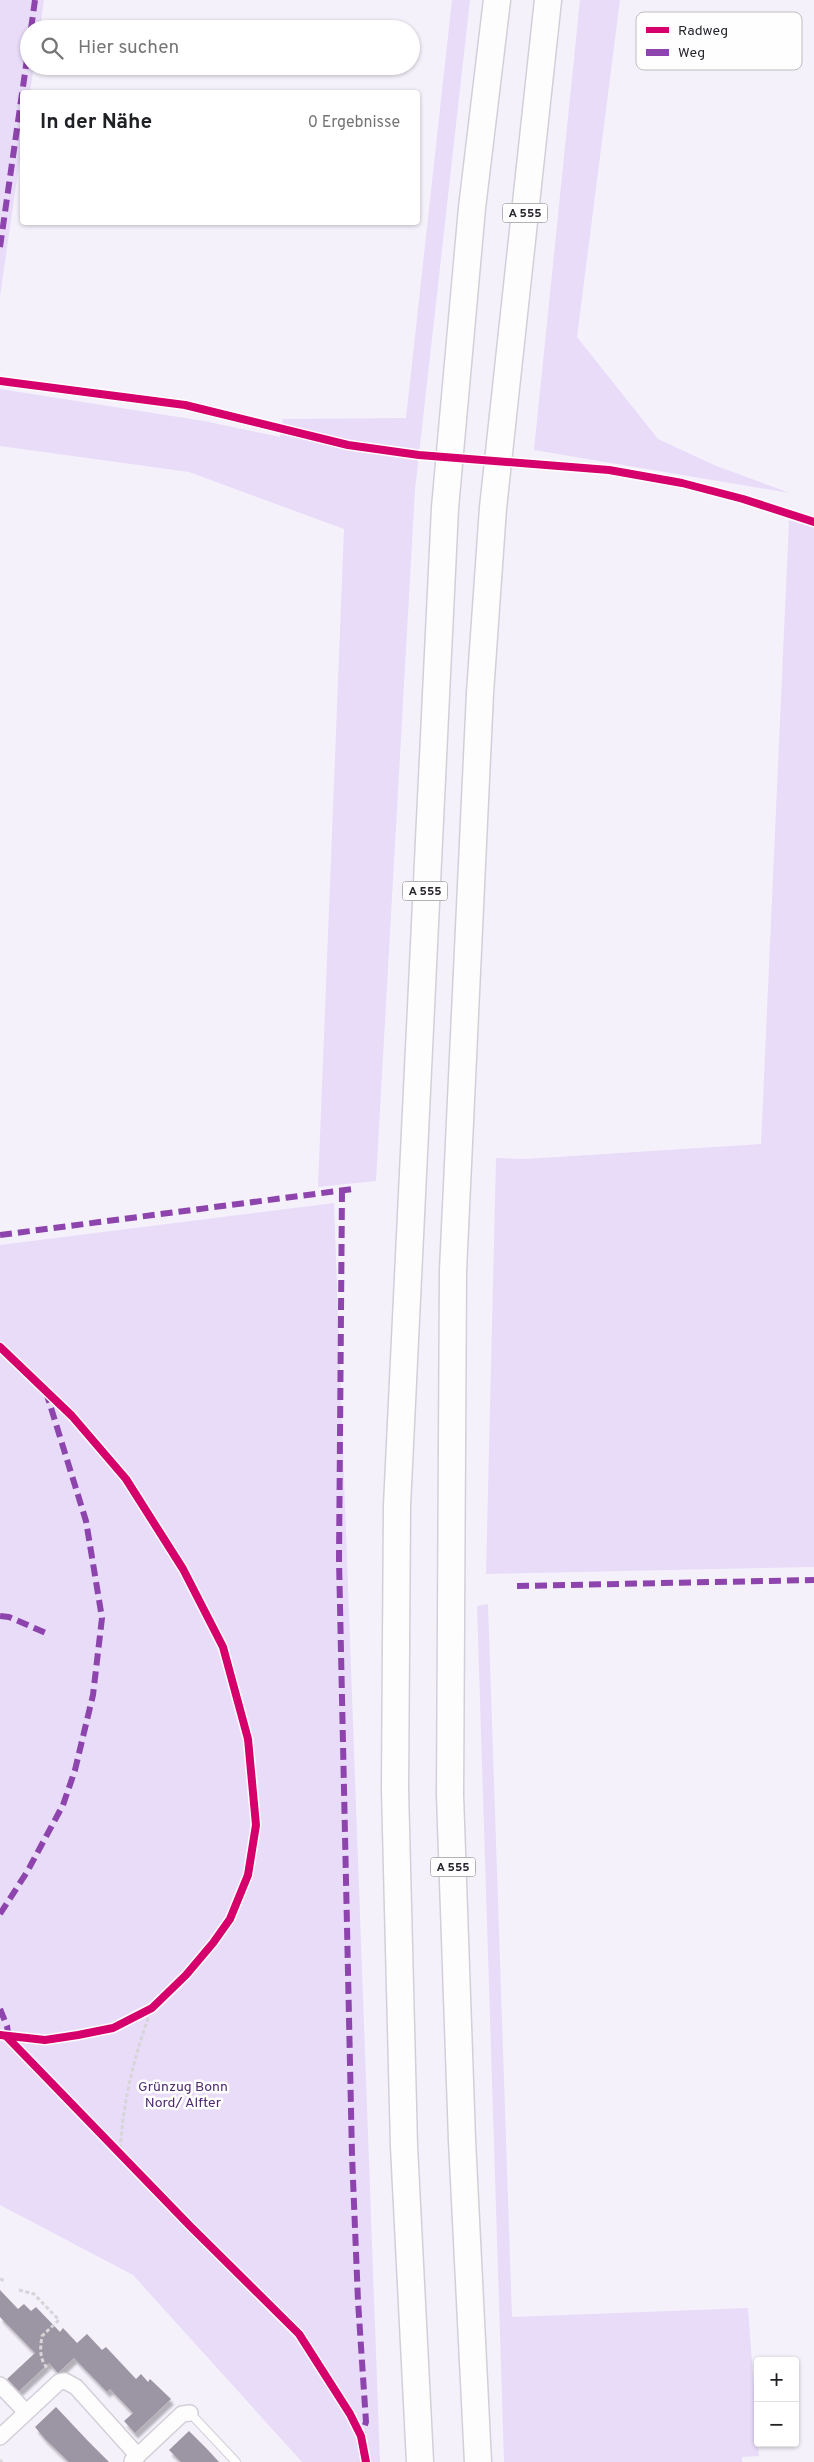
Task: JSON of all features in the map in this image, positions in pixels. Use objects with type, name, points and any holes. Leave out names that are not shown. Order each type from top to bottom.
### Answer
[{"type":"highway","name":"A 555","points":[[420,2462],[402,2096],[395,1789],[397,1506],[445,508],[452,418],[497,0]]},
{"type":"highway","name":"A 555","points":[[478,2462],[463,2150],[450,1795],[453,1270],[480,693],[493,508],[548,0]]},
{"type":"street","points":[[0,2437],[59,2382],[65,2381],[76,2387],[135,2459],[182,2414],[190,2413]]},
{"type":"street","points":[[0,2385],[26,2412]]},
{"type":"lane","points":[[190,2413],[236,2462]]},
{"type":"path","points":[[120,2154],[121,2121],[142,2034],[152,2008]]},
{"type":"path","points":[[0,2279],[5,2280]]},
{"type":"path","points":[[19,2290],[34,2294],[59,2320],[42,2336],[40,2352],[43,2364],[59,2382]]},
{"type":"green space","points":[[0,0],[44,0],[41,20],[20,20],[20,75],[33,75],[30,90],[20,90],[20,159],[0,296]]},
{"type":"green space","points":[[452,0],[470,0],[415,490],[376,1181],[318,1187],[344,529],[189,472],[0,446],[0,389],[204,421],[280,437],[283,419],[406,418]]},
{"type":"green space","points":[[580,0],[620,0],[577,337],[658,439],[714,465],[790,493],[534,450]]},
{"type":"green space","points":[[789,520],[814,527],[814,1567],[486,1574],[496,1158],[526,1159],[761,1144]]},
{"type":"green space","name":"Grünzug Bonn Nord/ Alfter","points":[[334,1203],[380,2462],[302,2462],[133,2275],[0,2205],[0,1245]]},
{"type":"green space","points":[[488,1604],[512,2317],[748,2308],[754,2389],[754,2447],[758,2447],[759,2456],[742,2457],[742,2462],[504,2462],[477,1606]]},
{"type":"building","points":[[0,2290],[18,2309],[24,2304],[31,2311],[36,2307],[60,2332],[63,2328],[77,2343],[87,2334],[102,2350],[106,2347],[136,2379],[141,2374],[148,2382],[150,2379],[171,2399],[135,2433],[124,2421],[133,2413],[110,2389],[107,2392],[74,2358],[58,2373],[49,2363],[19,2391],[7,2379],[35,2353],[0,2317]]},
{"type":"building","points":[[56,2407],[109,2462],[69,2462],[45,2439],[35,2427]]},
{"type":"building","points":[[189,2431],[219,2462],[181,2462],[169,2450]]},
{"type":"marked path","points":[[32,20],[35,0]]},
{"type":"marked path","points":[[23,90],[25,75]]},
{"type":"marked path","points":[[0,247],[20,108]]},
{"type":"marked path","points":[[0,1235],[353,1189]]},
{"type":"marked path","points":[[342,1190],[339,1560],[352,2155],[358,2301],[366,2422],[361,2436]]},
{"type":"marked path","points":[[0,1914],[27,1872],[63,1805],[75,1770],[93,1695],[102,1618],[86,1521],[47,1395]]},
{"type":"marked path","points":[[517,1586],[814,1580]]},
{"type":"marked path","points":[[0,1616],[9,1617],[46,1633]]},
{"type":"marked path","points":[[0,2009],[7,2026],[9,2039]]},
{"type":"cycle path","points":[[0,381],[185,405],[348,445],[419,455],[609,470],[682,483],[743,499],[814,522]]},
{"type":"cycle path","points":[[0,1347],[72,1416],[126,1479],[183,1569],[223,1647],[248,1739],[256,1825],[248,1875],[230,1919],[186,1975],[152,2008],[113,2028],[78,2035],[45,2040],[0,2035]]},
{"type":"cycle path","points":[[7,2037],[190,2226],[299,2334],[350,2414],[361,2436],[366,2462]]}]
